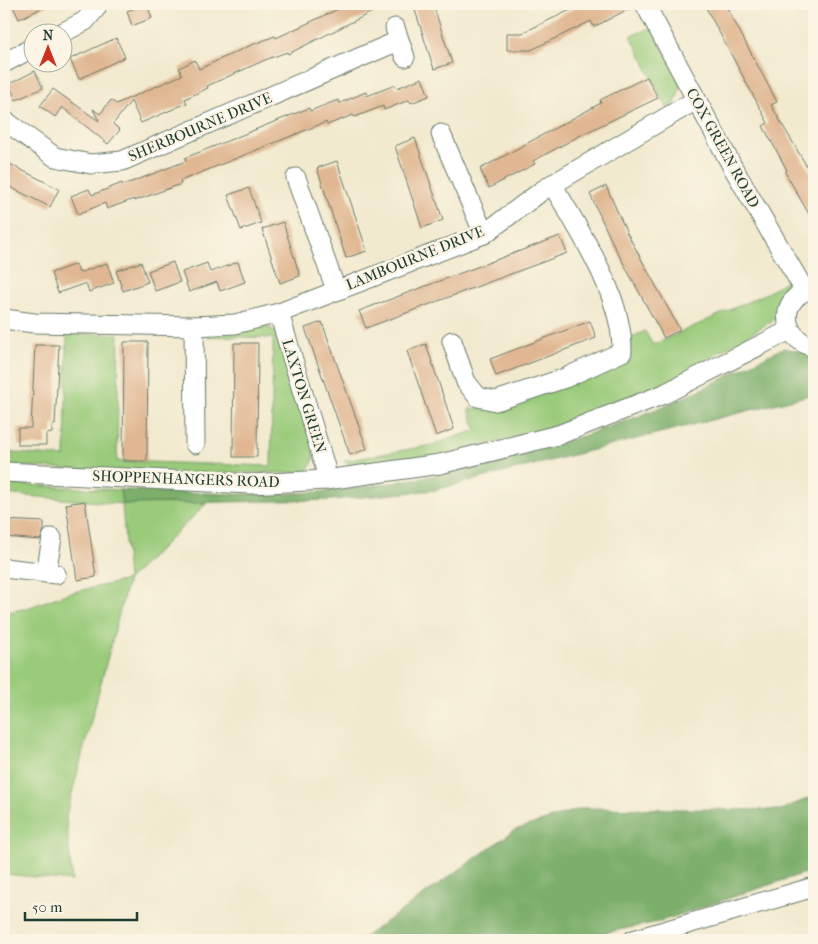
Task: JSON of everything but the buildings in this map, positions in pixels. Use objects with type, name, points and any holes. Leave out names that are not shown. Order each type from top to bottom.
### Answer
[{"type":"street","name":"COX GREEN ROAD","points":[[645,4],[732,166],[809,289]]},
{"type":"street","points":[[72,28],[85,21],[96,8]]},
{"type":"street","name":"SHERBOURNE DRIVE","points":[[4,120],[55,157],[91,164],[122,161],[399,42]]},
{"type":"street","points":[[4,63],[22,53]]},
{"type":"street","name":"LAMBOURNE DRIVE","points":[[4,319],[34,323],[194,326],[234,324],[279,313],[484,234],[518,206],[552,184],[696,100]]},
{"type":"street","points":[[441,134],[458,153],[484,234]]},
{"type":"street","points":[[296,178],[336,290]]},
{"type":"street","points":[[452,342],[466,382],[478,396],[496,401],[565,378],[622,352],[623,332],[610,294],[584,238],[552,184]]},
{"type":"street","points":[[809,289],[797,296],[788,312],[790,330],[804,344],[814,347]]},
{"type":"street","name":"LAXTON GREEN","points":[[279,313],[325,467],[326,480]]},
{"type":"street","points":[[194,326],[195,444]]},
{"type":"street","name":"SHOPPENHANGERS ROAD","points":[[4,472],[250,484],[326,480],[440,464],[558,435],[664,394],[790,330]]},
{"type":"street","points":[[4,568],[51,573],[52,538]]},
{"type":"street","points":[[633,940],[814,887]]},
{"type":"green space","points":[[652,27],[682,82],[675,104],[667,108],[631,36]]},
{"type":"green space","points":[[789,279],[789,297],[779,317],[658,388],[555,427],[439,457],[355,469],[344,461],[432,445],[476,430],[469,409],[492,407],[629,355],[632,337],[645,331],[653,345],[767,293]]},
{"type":"green space","points":[[263,325],[275,331],[314,446],[313,462],[306,473],[113,472],[4,465],[4,452],[65,457],[67,334],[119,334],[117,461],[271,466],[273,338],[207,336]]},
{"type":"green space","points":[[783,348],[814,354],[814,394],[435,490],[331,500],[122,504],[120,490],[285,494],[339,490],[382,484],[466,468],[550,446],[631,419],[685,397]]},
{"type":"green space","points":[[4,484],[120,490],[122,504],[4,494]]},
{"type":"green space","points":[[207,503],[128,580],[122,504]]},
{"type":"green space","points":[[128,580],[66,816],[72,881],[4,874],[4,613],[27,608],[69,593]]},
{"type":"green space","points":[[814,796],[814,870],[658,922],[570,940],[352,940],[363,938],[515,830],[583,808],[780,810]]}]
